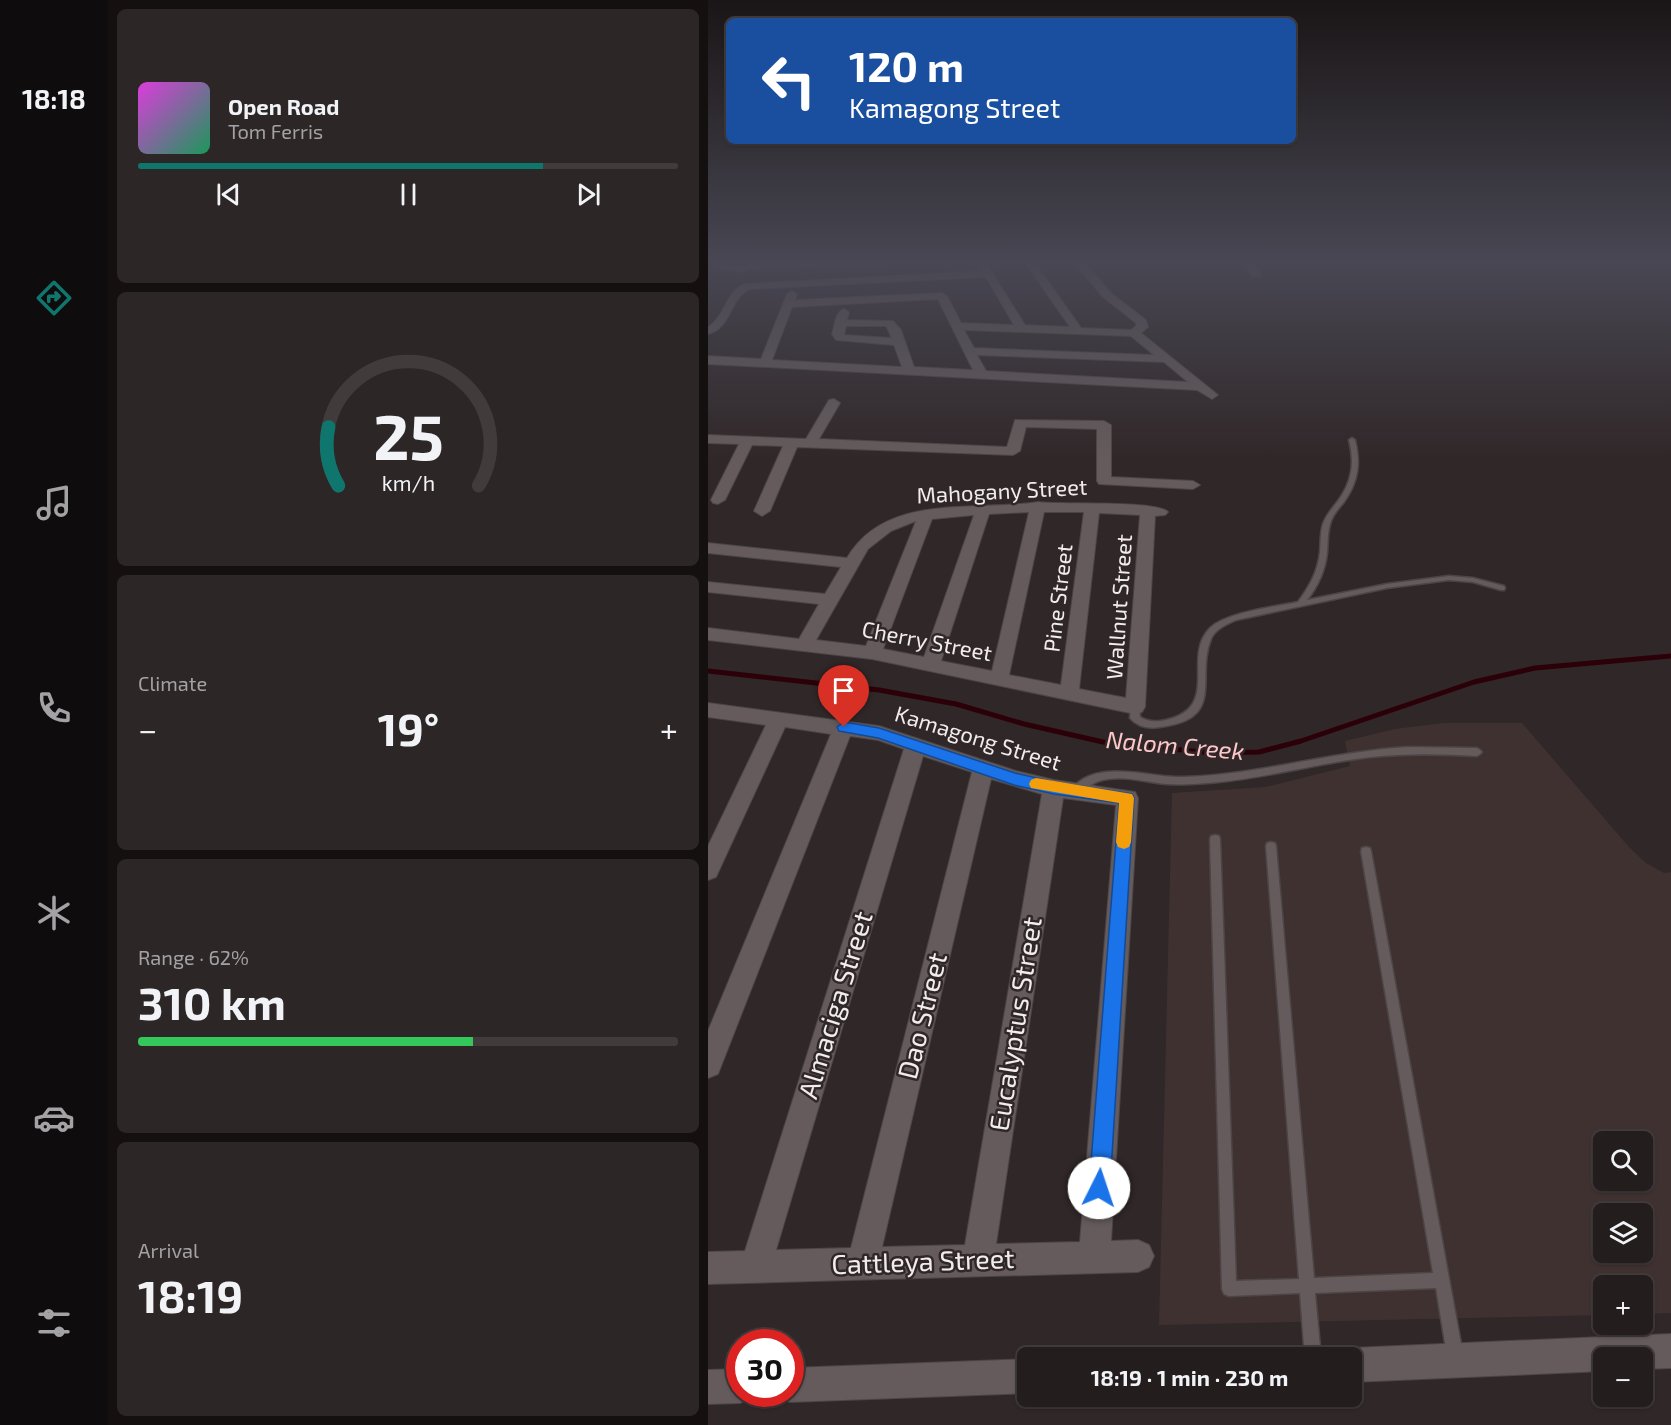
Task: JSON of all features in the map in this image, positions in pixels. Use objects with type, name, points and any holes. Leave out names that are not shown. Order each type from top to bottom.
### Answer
[{"type":"street","points":[[765,363],[779,328]]},
{"type":"street","points":[[839,328],[838,336],[844,339],[899,342]]},
{"type":"street","points":[[893,328],[909,371]]},
{"type":"street","points":[[958,328],[981,374]]},
{"type":"street","points":[[1006,328],[1134,333],[1212,395]]},
{"type":"street","points":[[1076,328],[1078,331]]},
{"type":"street","points":[[1134,333],[1141,328]]},
{"type":"street","points":[[969,351],[1167,359]]},
{"type":"street","points":[[708,360],[1202,387]]},
{"type":"street","points":[[811,442],[834,404]]},
{"type":"street","points":[[708,439],[1013,451],[1020,423],[1104,425],[1104,481],[1193,485]]},
{"type":"street","points":[[718,500],[748,440]]},
{"type":"street","points":[[762,511],[792,442]]},
{"type":"street","points":[[999,679],[1038,507]]},
{"type":"street","name":"Mahogany Street","points":[[804,645],[861,547],[880,531],[895,523],[926,515],[1038,507],[1092,507],[1154,511]]},
{"type":"street","name":"Pine Street","points":[[1069,694],[1092,507]]},
{"type":"street","points":[[931,664],[983,510]]},
{"type":"street","name":"Wallnut Street","points":[[1135,707],[1154,511]]},
{"type":"street","points":[[872,653],[926,515]]},
{"type":"street","points":[[708,548],[852,563]]},
{"type":"street","points":[[708,587],[830,600]]},
{"type":"street","name":"Cherry Street","points":[[708,634],[872,653],[1135,707]]},
{"type":"street","name":"Kamagong Street","points":[[709,712],[879,733],[983,769],[1065,790],[1127,798],[1094,1257]]},
{"type":"street","points":[[708,870],[778,719]]},
{"type":"street","points":[[708,1064],[844,727]]},
{"type":"street","name":"Almaciga Street","points":[[756,1266],[916,744]]},
{"type":"street","name":"Dao Street","points":[[862,1263],[983,769]]},
{"type":"street","name":"Eucalyptus Street","points":[[978,1260],[1065,790]]},
{"type":"street","name":"Cattleya Street","points":[[708,1268],[1138,1256]]},
{"type":"street","points":[[1362,1365],[1671,1351]]},
{"type":"street","points":[[804,1384],[1017,1376]]},
{"type":"street","points":[[708,1387],[726,1386]]},
{"type":"lane","points":[[1301,603],[1318,576],[1329,517],[1349,491],[1357,472],[1357,456],[1352,440]]},
{"type":"lane","points":[[1135,707],[1135,718],[1144,724],[1168,723],[1193,711],[1203,691],[1202,657],[1206,639],[1214,628],[1234,618],[1301,603],[1449,578],[1473,580],[1502,588]]},
{"type":"lane","points":[[1065,790],[1113,774],[1180,781],[1275,772],[1398,751],[1477,752]]},
{"type":"lane","points":[[1215,839],[1229,1289],[1442,1280]]},
{"type":"lane","points":[[1271,846],[1312,1347]]},
{"type":"lane","points":[[1366,851],[1456,1360]]},
{"type":"shaded area","points":[[1443,723],[1522,723],[1629,847],[1646,863],[1664,873],[1671,872],[1671,1313],[1653,1314],[1653,1275],[1593,1275],[1593,1315],[1159,1325],[1172,793],[1266,787],[1350,766],[1345,741],[1395,729]]},
{"type":"waterway","name":"Nalom Creek","points":[[708,671],[879,690],[956,704],[1024,724],[1103,742],[1212,753],[1259,752],[1301,741],[1474,682],[1535,668],[1671,656]]},
{"type":"slow traffic","points":[[1036,784],[1127,798],[1124,842]]},
{"type":"route","points":[[844,727],[879,733],[916,744],[948,758],[1014,779],[1054,788],[1127,798],[1099,1188]]}]
